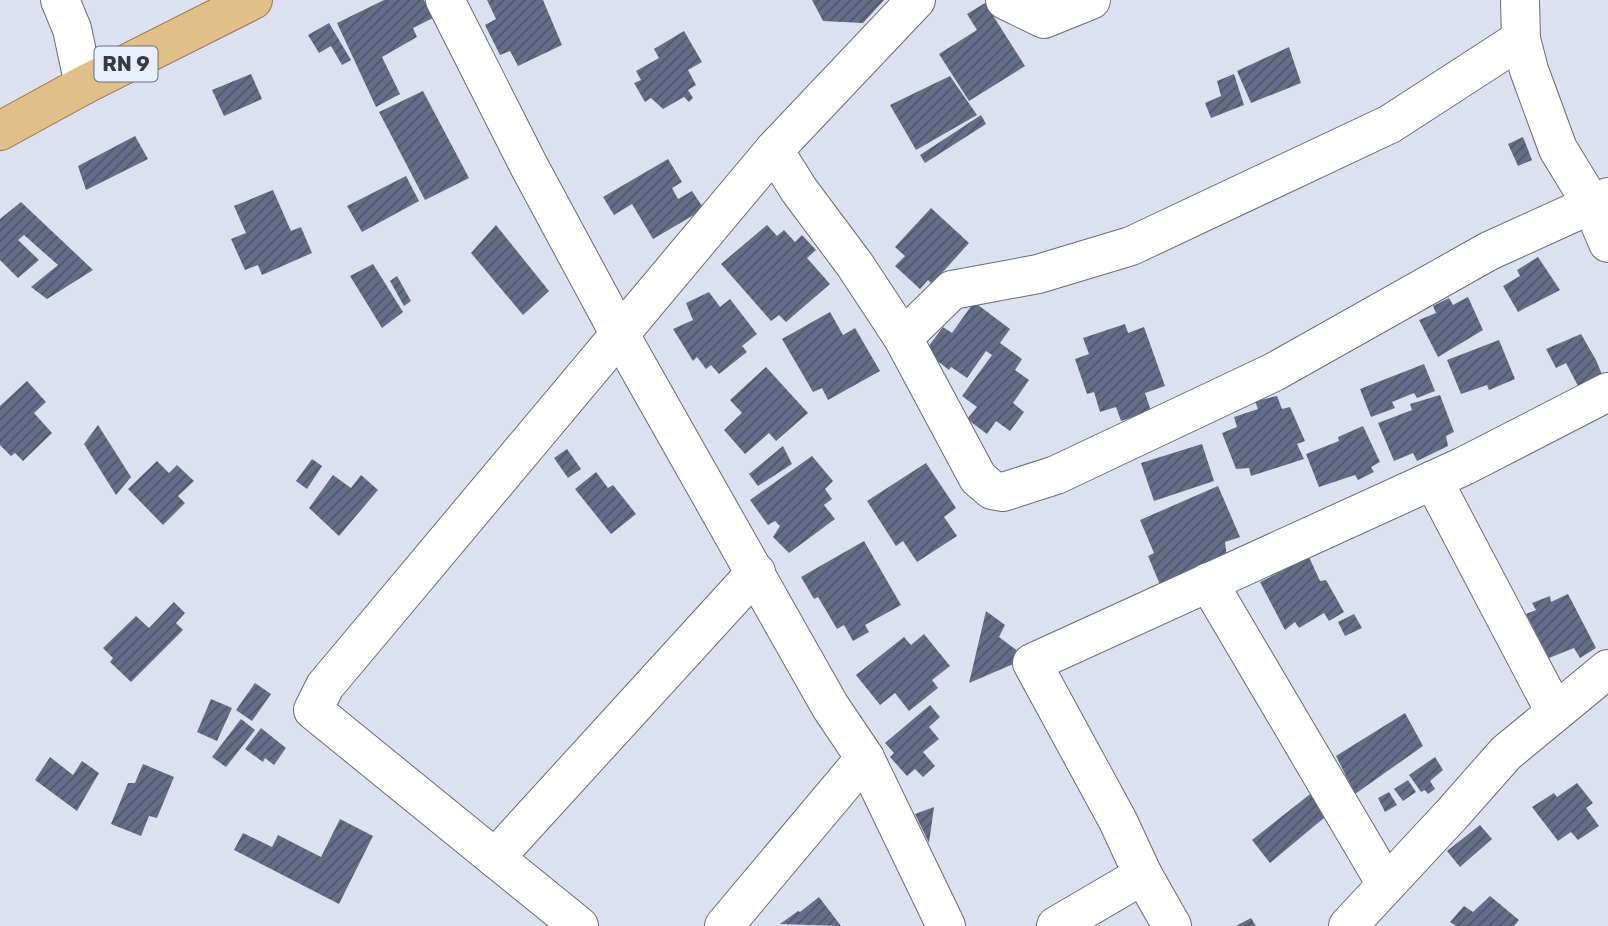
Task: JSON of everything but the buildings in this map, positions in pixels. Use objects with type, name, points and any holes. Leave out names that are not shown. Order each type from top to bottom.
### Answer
[{"type":"main road","name":"RN 9","points":[[0,131],[84,85],[253,0]]},
{"type":"street","points":[[60,0],[72,29],[84,85]]},
{"type":"street","points":[[445,0],[529,166],[619,333],[830,706],[865,758],[946,926]]},
{"type":"street","points":[[579,926],[313,710],[325,686],[774,149],[916,0]]},
{"type":"street","points":[[1005,0],[1044,19],[1091,0]]},
{"type":"street","points":[[1520,0],[1521,38],[1529,70],[1558,149],[1600,200],[1608,243]]},
{"type":"street","points":[[903,338],[952,290],[1038,274],[1131,246],[1390,124],[1521,38]]},
{"type":"street","points":[[774,149],[799,190],[855,265],[903,338],[978,478],[992,490],[1003,492],[1056,475],[1274,372],[1489,251],[1600,200]]},
{"type":"street","points":[[1172,926],[1032,663],[1433,480],[1608,392]]},
{"type":"street","points":[[1433,480],[1555,712]]},
{"type":"street","points":[[495,858],[756,572]]},
{"type":"street","points":[[1208,582],[1386,884]]},
{"type":"street","points":[[1348,926],[1506,752],[1608,668]]},
{"type":"street","points":[[724,926],[865,758]]},
{"type":"street","points":[[1056,926],[1143,875]]}]
